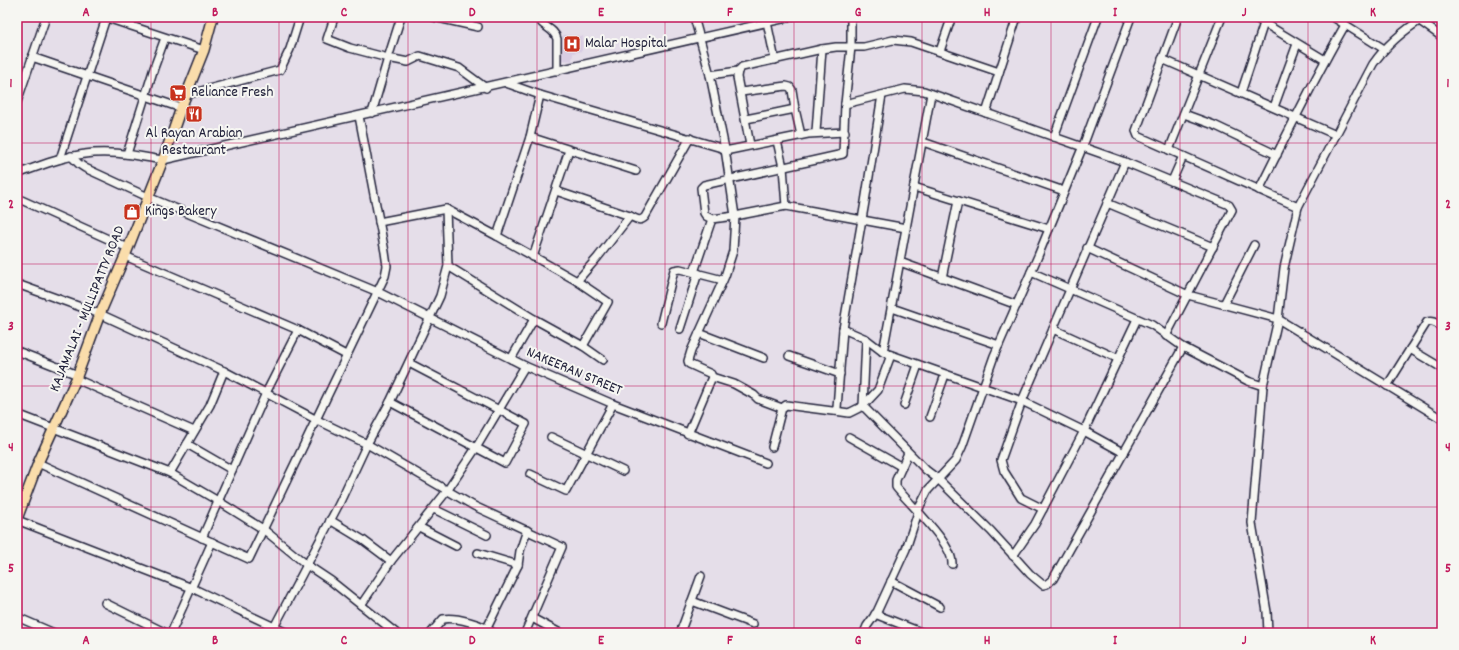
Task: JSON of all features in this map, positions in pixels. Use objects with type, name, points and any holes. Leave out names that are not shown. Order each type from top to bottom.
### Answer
[{"type":"main road","name":"KAJAMALAI - MULLIPATTY ROAD","points":[[17,520],[38,463],[77,377],[100,314],[163,160],[181,108],[204,50],[213,17]]},
{"type":"street","points":[[17,102],[46,17]]},
{"type":"street","points":[[60,159],[106,17],[204,50]]},
{"type":"street","points":[[186,95],[280,70],[290,49],[300,17]]},
{"type":"street","points":[[333,17],[327,39],[350,48],[388,58],[408,62],[420,56],[459,68],[486,88]]},
{"type":"street","points":[[372,113],[401,17]]},
{"type":"street","points":[[434,17],[478,26]]},
{"type":"street","points":[[538,17],[541,23],[553,30],[557,39],[557,71]]},
{"type":"street","points":[[694,17],[710,75],[725,150],[735,216],[733,250],[723,280],[691,351],[688,361],[689,364],[711,374],[712,377],[734,384],[754,395],[758,399],[782,408]]},
{"type":"street","points":[[17,174],[60,159],[86,153],[126,154],[163,160],[486,88],[699,37],[791,17]]},
{"type":"street","points":[[851,17],[851,47],[845,104],[843,154],[702,186],[701,192],[704,213],[712,219],[786,206],[906,228]]},
{"type":"street","points":[[940,51],[950,22],[950,17]]},
{"type":"street","points":[[986,114],[1017,17]]},
{"type":"street","points":[[1054,137],[1098,17]]},
{"type":"street","points":[[864,633],[875,614],[906,549],[918,512],[928,490],[956,460],[962,447],[982,387],[1083,146],[1131,17]]},
{"type":"street","points":[[1178,17],[1136,131],[1138,136],[1298,207]]},
{"type":"street","points":[[1170,150],[1222,17]]},
{"type":"street","points":[[1254,17],[1325,60]]},
{"type":"street","points":[[1333,17],[1384,49]]},
{"type":"street","points":[[1268,633],[1267,612],[1252,523],[1263,386],[1278,319],[1284,268],[1294,220],[1298,207],[1373,64],[1384,49],[1420,18],[1442,37]]},
{"type":"street","points":[[767,22],[775,60]]},
{"type":"street","points":[[1241,93],[1264,23]]},
{"type":"street","points":[[1259,190],[1278,155],[1295,117],[1345,24]]},
{"type":"street","points":[[126,154],[165,38]]},
{"type":"street","points":[[710,75],[738,71],[742,67],[822,49],[864,47],[893,40],[911,42],[999,72]]},
{"type":"street","points":[[1274,107],[1297,44]]},
{"type":"street","points":[[816,132],[822,49]]},
{"type":"street","points":[[32,56],[181,108]]},
{"type":"street","points":[[1162,59],[1336,135]]},
{"type":"street","points":[[738,71],[737,77],[750,145]]},
{"type":"street","points":[[505,83],[540,95],[690,138],[725,150],[777,141],[816,132],[845,132]]},
{"type":"street","points":[[741,92],[786,86],[790,87],[792,90],[801,135]]},
{"type":"street","points":[[845,104],[905,89],[924,92],[1126,162],[1231,207],[1231,213],[1166,336]]},
{"type":"street","points":[[883,352],[931,94]]},
{"type":"street","points":[[497,236],[530,137],[540,95]]},
{"type":"street","points":[[835,411],[838,404],[843,329],[882,95]]},
{"type":"street","points":[[746,119],[795,109]]},
{"type":"street","points":[[1184,114],[1214,125],[1278,155]]},
{"type":"street","points":[[38,463],[249,559],[385,276],[386,266],[379,222],[358,116]]},
{"type":"street","points":[[530,137],[636,171]]},
{"type":"street","points":[[556,191],[642,220],[690,138]]},
{"type":"street","points":[[777,141],[782,167],[786,206]]},
{"type":"street","points":[[922,142],[1064,191]]},
{"type":"street","points":[[533,257],[570,150]]},
{"type":"street","name":"NAKEERAN STREET","points":[[72,156],[85,168],[148,197],[378,292],[525,366],[613,404],[766,463]]},
{"type":"street","points":[[1172,181],[1182,156]]},
{"type":"street","points":[[1044,509],[1021,498],[1002,465],[1002,455],[1022,401],[1052,329],[1126,162]]},
{"type":"street","points":[[914,187],[1049,229]]},
{"type":"street","points":[[17,198],[126,252],[298,330],[346,355]]},
{"type":"street","points":[[942,278],[958,201]]},
{"type":"street","points":[[1107,203],[1213,246]]},
{"type":"street","points":[[379,222],[446,209],[577,281],[608,302],[583,346]]},
{"type":"street","points":[[272,630],[330,520],[431,318],[444,286],[448,266],[446,209]]},
{"type":"street","points":[[577,281],[630,216]]},
{"type":"street","points":[[680,329],[712,219]]},
{"type":"street","points":[[1224,304],[1254,244]]},
{"type":"street","points":[[1087,248],[1188,295],[1278,319],[1442,419]]},
{"type":"street","points":[[900,262],[1017,305]]},
{"type":"street","points":[[448,266],[534,319],[583,346],[603,360]]},
{"type":"street","points":[[660,323],[674,270],[680,269],[723,280]]},
{"type":"street","points":[[1031,272],[1152,325],[1183,347],[1248,381],[1263,386]]},
{"type":"street","points":[[17,284],[100,314],[164,342],[367,444],[474,506],[562,547],[525,633]]},
{"type":"street","points":[[892,308],[999,345]]},
{"type":"street","points":[[510,359],[534,319]]},
{"type":"street","points":[[1014,556],[1027,538],[1044,509],[1084,431],[1137,319]]},
{"type":"street","points":[[1387,386],[1427,322],[1434,322],[1442,327]]},
{"type":"street","points":[[843,329],[866,338],[883,352],[1022,401],[1084,431],[1124,453]]},
{"type":"street","points":[[1052,329],[1119,359]]},
{"type":"street","points":[[202,538],[266,393],[298,330]]},
{"type":"street","points":[[699,333],[764,358]]},
{"type":"street","points":[[866,338],[863,406],[908,453],[938,479],[991,531],[1038,582],[1043,584],[1047,584],[1053,579],[1183,347]]},
{"type":"street","points":[[1410,349],[1442,368]]},
{"type":"street","points":[[17,351],[194,431]]},
{"type":"street","points":[[772,447],[782,408],[786,405],[790,405],[848,413],[863,406],[878,390],[891,355]]},
{"type":"street","points":[[789,356],[840,374]]},
{"type":"street","points":[[390,402],[505,463],[526,424],[409,363]]},
{"type":"street","points":[[904,405],[918,365]]},
{"type":"street","points":[[361,605],[391,561],[447,491],[476,448],[525,366]]},
{"type":"street","points":[[170,473],[210,405],[224,371]]},
{"type":"street","points":[[930,417],[945,375]]},
{"type":"street","points":[[688,434],[712,377]]},
{"type":"street","points":[[530,474],[566,491],[613,404]]},
{"type":"street","points":[[17,414],[170,473],[263,529],[331,581],[392,632]]},
{"type":"street","points":[[551,437],[623,471]]},
{"type":"street","points":[[849,437],[902,466]]},
{"type":"street","points":[[187,444],[232,470]]},
{"type":"street","points":[[908,453],[896,480],[896,487],[941,540],[951,555],[952,564]]},
{"type":"street","points":[[434,509],[487,535]]},
{"type":"street","points":[[17,520],[192,588],[272,630],[287,633]]},
{"type":"street","points":[[330,520],[363,540],[391,561]]},
{"type":"street","points":[[419,527],[456,546]]},
{"type":"street","points":[[431,633],[443,619],[447,618],[490,630],[518,564],[520,551],[527,530]]},
{"type":"street","points":[[171,633],[212,542]]},
{"type":"street","points":[[478,553],[518,564]]},
{"type":"street","points":[[680,633],[701,576]]},
{"type":"street","points":[[891,581],[940,607]]},
{"type":"street","points":[[692,601],[753,624]]},
{"type":"street","points":[[105,604],[166,633]]},
{"type":"street","points":[[875,614],[923,633]]},
{"type":"street","points":[[17,617],[54,633]]},
{"type":"street","points":[[532,618],[560,633]]},
{"type":"shaded area","name":"Malar Hospital","points":[[563,35],[583,36],[582,51],[573,53],[572,61],[561,60]]},
{"type":"place","name":"Malar Hospital","points":[[572,44]]},
{"type":"place","name":"Reliance Fresh","points":[[178,93]]},
{"type":"place","name":"Al Rayan Arabian Restaurant","points":[[194,114]]},
{"type":"place","name":"Kings Bakery","points":[[132,212]]}]
